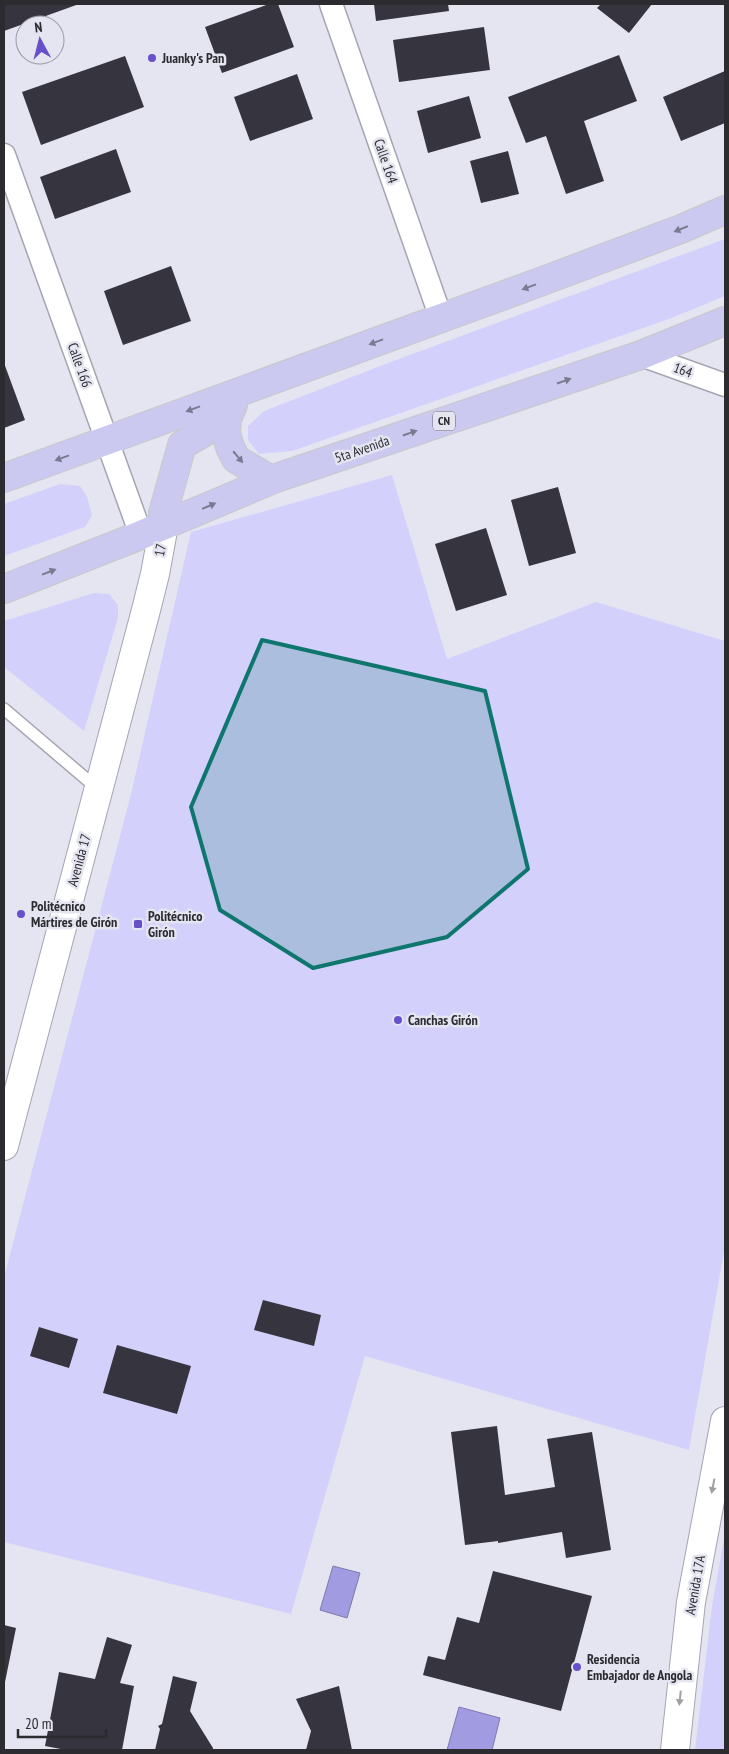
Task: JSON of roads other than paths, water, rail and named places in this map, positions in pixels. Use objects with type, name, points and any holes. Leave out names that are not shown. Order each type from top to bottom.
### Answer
[{"type":"highway","points":[[4,478],[681,229],[725,210]]},
{"type":"highway","name":"5ta Avenida","points":[[4,589],[272,480],[641,355],[725,321]]},
{"type":"highway","points":[[238,392],[227,419],[226,433],[236,459],[272,480]]},
{"type":"highway","points":[[152,530],[162,513],[182,445],[227,419]]},
{"type":"street","name":"Calle 164","points":[[331,4],[441,318]]},
{"type":"street","name":"Calle 166","points":[[4,155],[108,441],[152,530],[155,574]]},
{"type":"street","name":"164","points":[[641,355],[725,385]]},
{"type":"street","name":"Avenida 17","points":[[4,1146],[155,574]]},
{"type":"street","name":"Avenida 17A","points":[[675,1750],[691,1602],[725,1420]]},
{"type":"lane","points":[[4,709],[98,789]]},
{"type":"place","name":"Juanky's Pan","points":[[152,58]]},
{"type":"place","name":"Politécnico Mártires de Girón","points":[[21,914]]},
{"type":"place","name":"Politécnico Girón","points":[[138,924]]},
{"type":"place","name":"Canchas Girón","points":[[398,1020]]},
{"type":"place","name":"Residencia Embajador de Angola","points":[[577,1667]]}]
